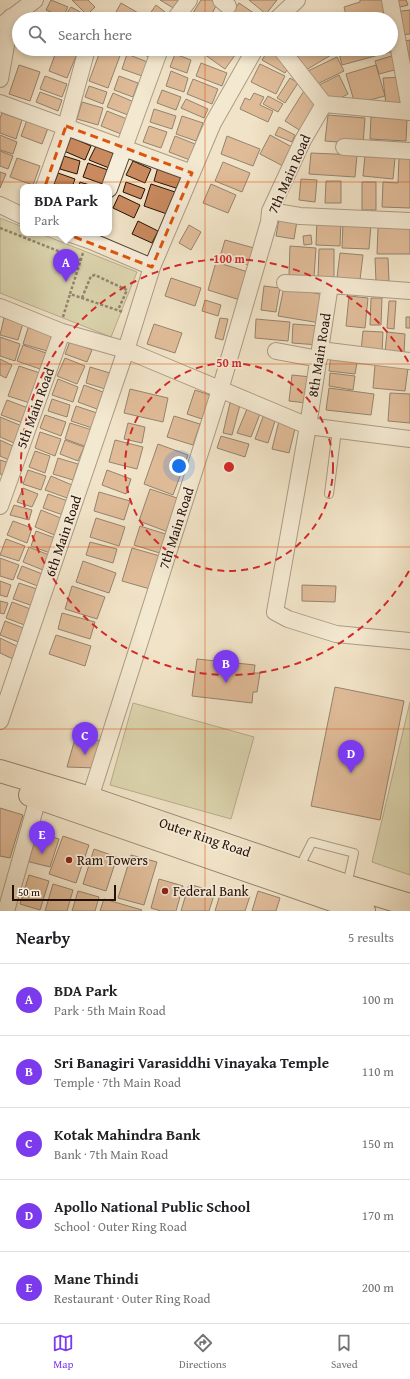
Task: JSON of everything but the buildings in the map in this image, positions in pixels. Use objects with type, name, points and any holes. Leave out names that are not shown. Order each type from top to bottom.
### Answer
[{"type":"highway","name":"Outer Ring Road","points":[[0,771],[90,798],[347,886],[410,905]]},
{"type":"highway","name":"Outer Ring Road","points":[[0,785],[364,911]]},
{"type":"street","points":[[19,12],[35,0]]},
{"type":"street","points":[[180,12],[189,0]]},
{"type":"street","points":[[284,12],[297,0]]},
{"type":"street","points":[[390,0],[392,12]]},
{"type":"street","points":[[0,78],[5,22]]},
{"type":"street","points":[[398,44],[410,109]]},
{"type":"street","points":[[45,184],[66,126],[85,56]]},
{"type":"street","points":[[111,184],[157,56]]},
{"type":"street","name":"6th Main Road","points":[[0,721],[126,350],[152,267],[213,123],[251,56]]},
{"type":"street","points":[[286,56],[324,104],[410,112]]},
{"type":"street","points":[[0,102],[192,173]]},
{"type":"street","name":"7th Main Road","points":[[90,798],[220,390],[269,222],[270,211],[303,140],[324,104]]},
{"type":"street","points":[[344,147],[410,151]]},
{"type":"street","points":[[0,205],[20,215]]},
{"type":"street","points":[[270,211],[300,216],[410,221]]},
{"type":"street","points":[[90,238],[152,267]]},
{"type":"street","points":[[285,283],[410,291]]},
{"type":"street","name":"8th Main Road","points":[[330,285],[308,426],[275,612],[288,620],[336,634],[410,641]]},
{"type":"street","points":[[0,308],[62,332],[126,350],[308,426],[410,439]]},
{"type":"street","name":"5th Main Road","points":[[0,506],[62,332]]},
{"type":"street","points":[[276,351],[410,361]]},
{"type":"street","points":[[7,909],[38,798]]},
{"type":"lane","points":[[329,494],[337,430]]},
{"type":"lane","points":[[299,869],[312,842],[354,853],[347,886]]},
{"type":"path","points":[[0,228],[20,236]]},
{"type":"path","points":[[20,236],[81,260]]},
{"type":"path","points":[[90,238],[70,294],[137,316]]},
{"type":"path","points":[[82,298],[91,276],[95,275],[127,290],[118,310]]},
{"type":"highlighted area","points":[[66,126],[192,173],[152,267],[33,221]]},
{"type":"shaded area","points":[[0,218],[20,226],[20,236],[47,236],[137,272],[111,337],[0,293]]},
{"type":"shaded area","points":[[410,702],[410,875],[372,862]]},
{"type":"shaded area","points":[[133,703],[254,737],[231,819],[110,785]]},
{"type":"place","name":"BDA Park","points":[[66,282]]},
{"type":"place","name":"Sri Banagiri Varasiddhi Vinayaka Temple","points":[[226,683]]},
{"type":"place","name":"Kotak Mahindra Bank","points":[[85,755]]},
{"type":"place","name":"Apollo National Public School","points":[[351,773]]},
{"type":"place","name":"Mane Thindi","points":[[42,854]]},
{"type":"place","name":"Ram Towers","points":[[69,860]]},
{"type":"place","name":"Federal Bank","points":[[165,891]]}]
